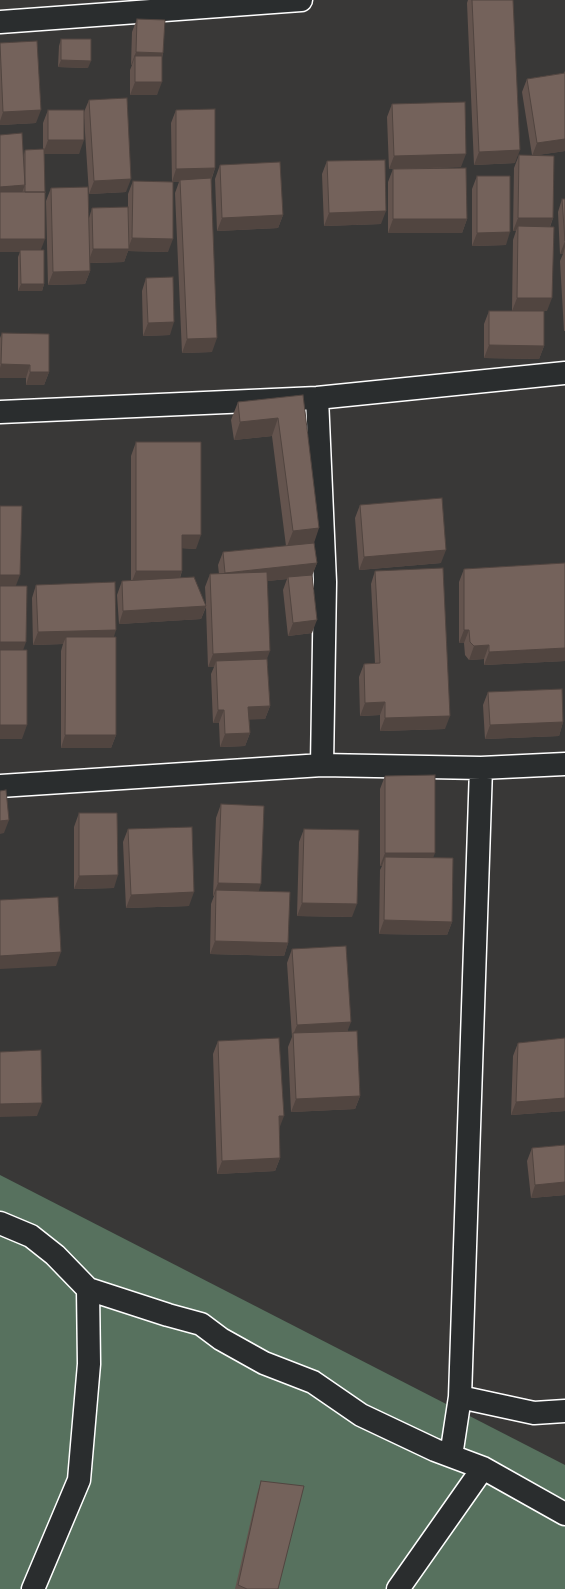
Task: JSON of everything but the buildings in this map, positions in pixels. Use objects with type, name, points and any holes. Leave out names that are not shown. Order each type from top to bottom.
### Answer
[{"type":"street","points":[[0,22],[233,3],[301,0]]},
{"type":"street","points":[[0,412],[317,398],[565,372]]},
{"type":"street","points":[[317,398],[325,582],[322,765]]},
{"type":"street","points":[[0,786],[322,765],[481,768],[565,764]]},
{"type":"street","points":[[451,1456],[460,1397],[481,768]]},
{"type":"street","points":[[0,1223],[31,1236],[55,1255],[88,1289],[201,1324],[221,1339],[264,1363],[313,1382],[361,1415],[451,1456],[483,1468],[565,1514]]},
{"type":"street","points":[[32,1589],[80,1480],[89,1364],[88,1289]]},
{"type":"street","points":[[460,1397],[534,1413],[565,1411]]},
{"type":"street","points":[[398,1589],[483,1468]]},
{"type":"green space","points":[[0,1175],[565,1465],[565,1589],[0,1589]]}]
